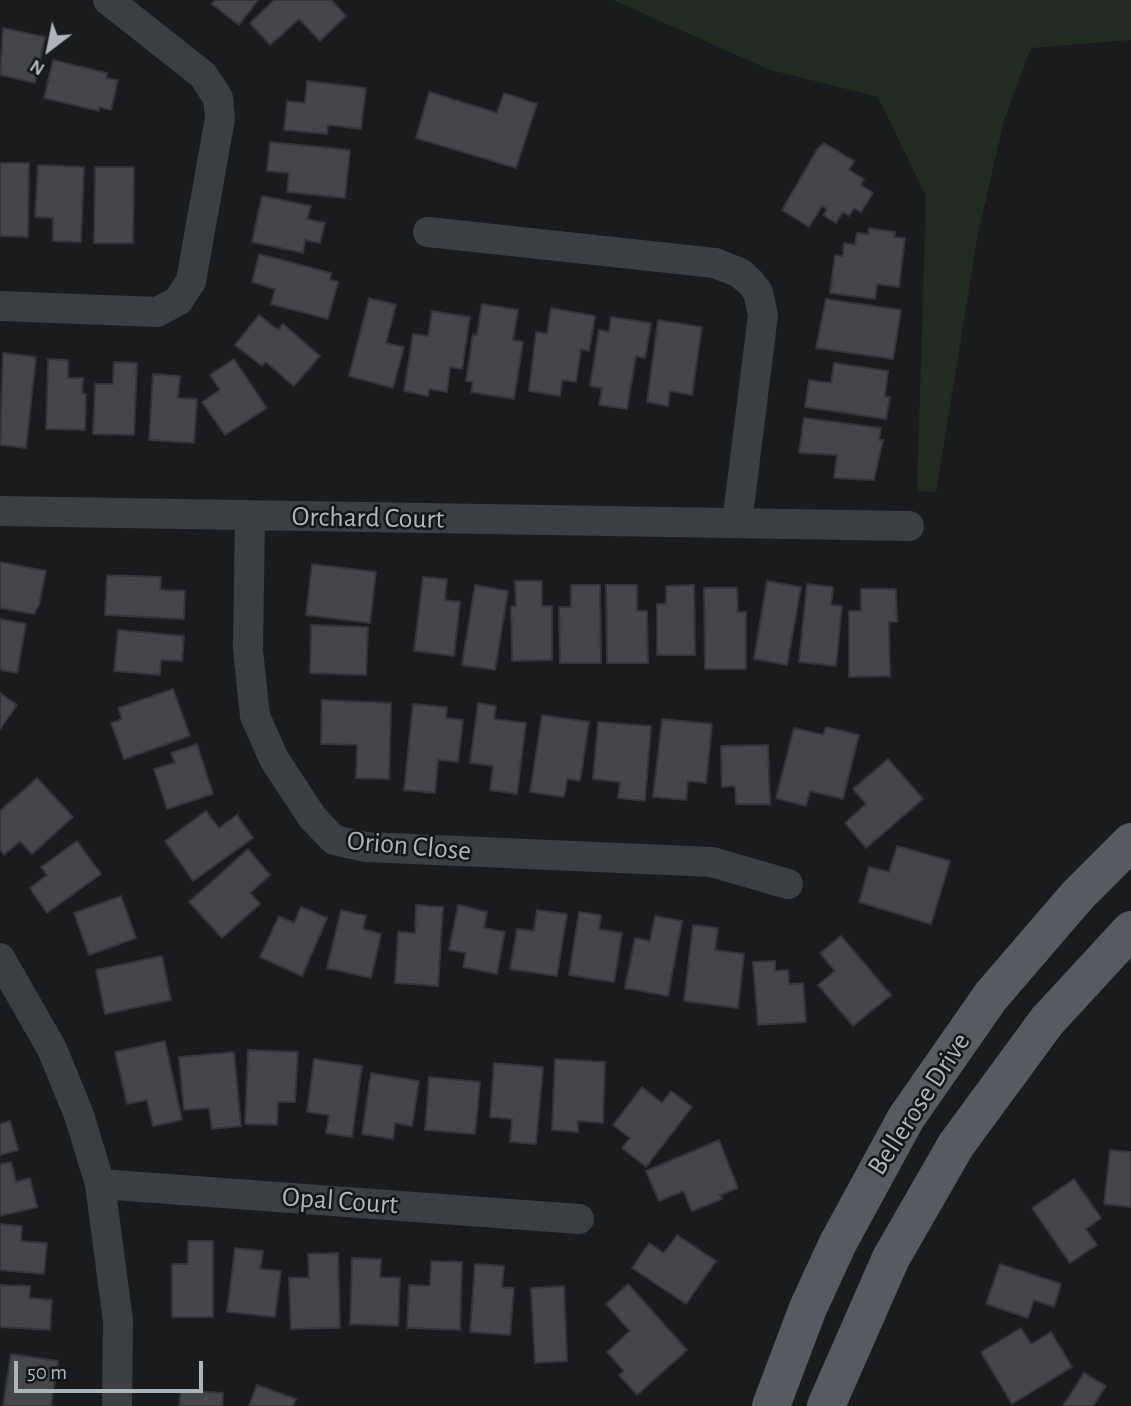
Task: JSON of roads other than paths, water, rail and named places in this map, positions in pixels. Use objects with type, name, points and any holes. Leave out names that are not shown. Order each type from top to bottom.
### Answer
[{"type":"main road","name":"Bellerose Drive","points":[[771,1406],[808,1308],[838,1243],[906,1118],[991,996],[1062,912],[1131,842]]},
{"type":"main road","name":"Bellerose Drive","points":[[826,1406],[891,1258],[956,1145],[1047,1021],[1131,930]]},
{"type":"street","points":[[0,306],[157,312],[178,301],[191,281],[220,118],[218,98],[203,75],[108,0]]},
{"type":"street","points":[[428,232],[715,263],[740,273],[750,282],[758,292],[764,315],[737,523]]},
{"type":"street","name":"Orchard Court","points":[[0,511],[909,526]]},
{"type":"street","name":"Orion Close","points":[[250,516],[248,650],[255,716],[274,759],[312,817],[334,840],[366,846],[712,862],[788,884]]},
{"type":"street","points":[[0,958],[52,1049],[79,1115],[100,1184],[118,1321],[117,1406]]},
{"type":"street","name":"Opal Court","points":[[100,1184],[579,1219]]}]
